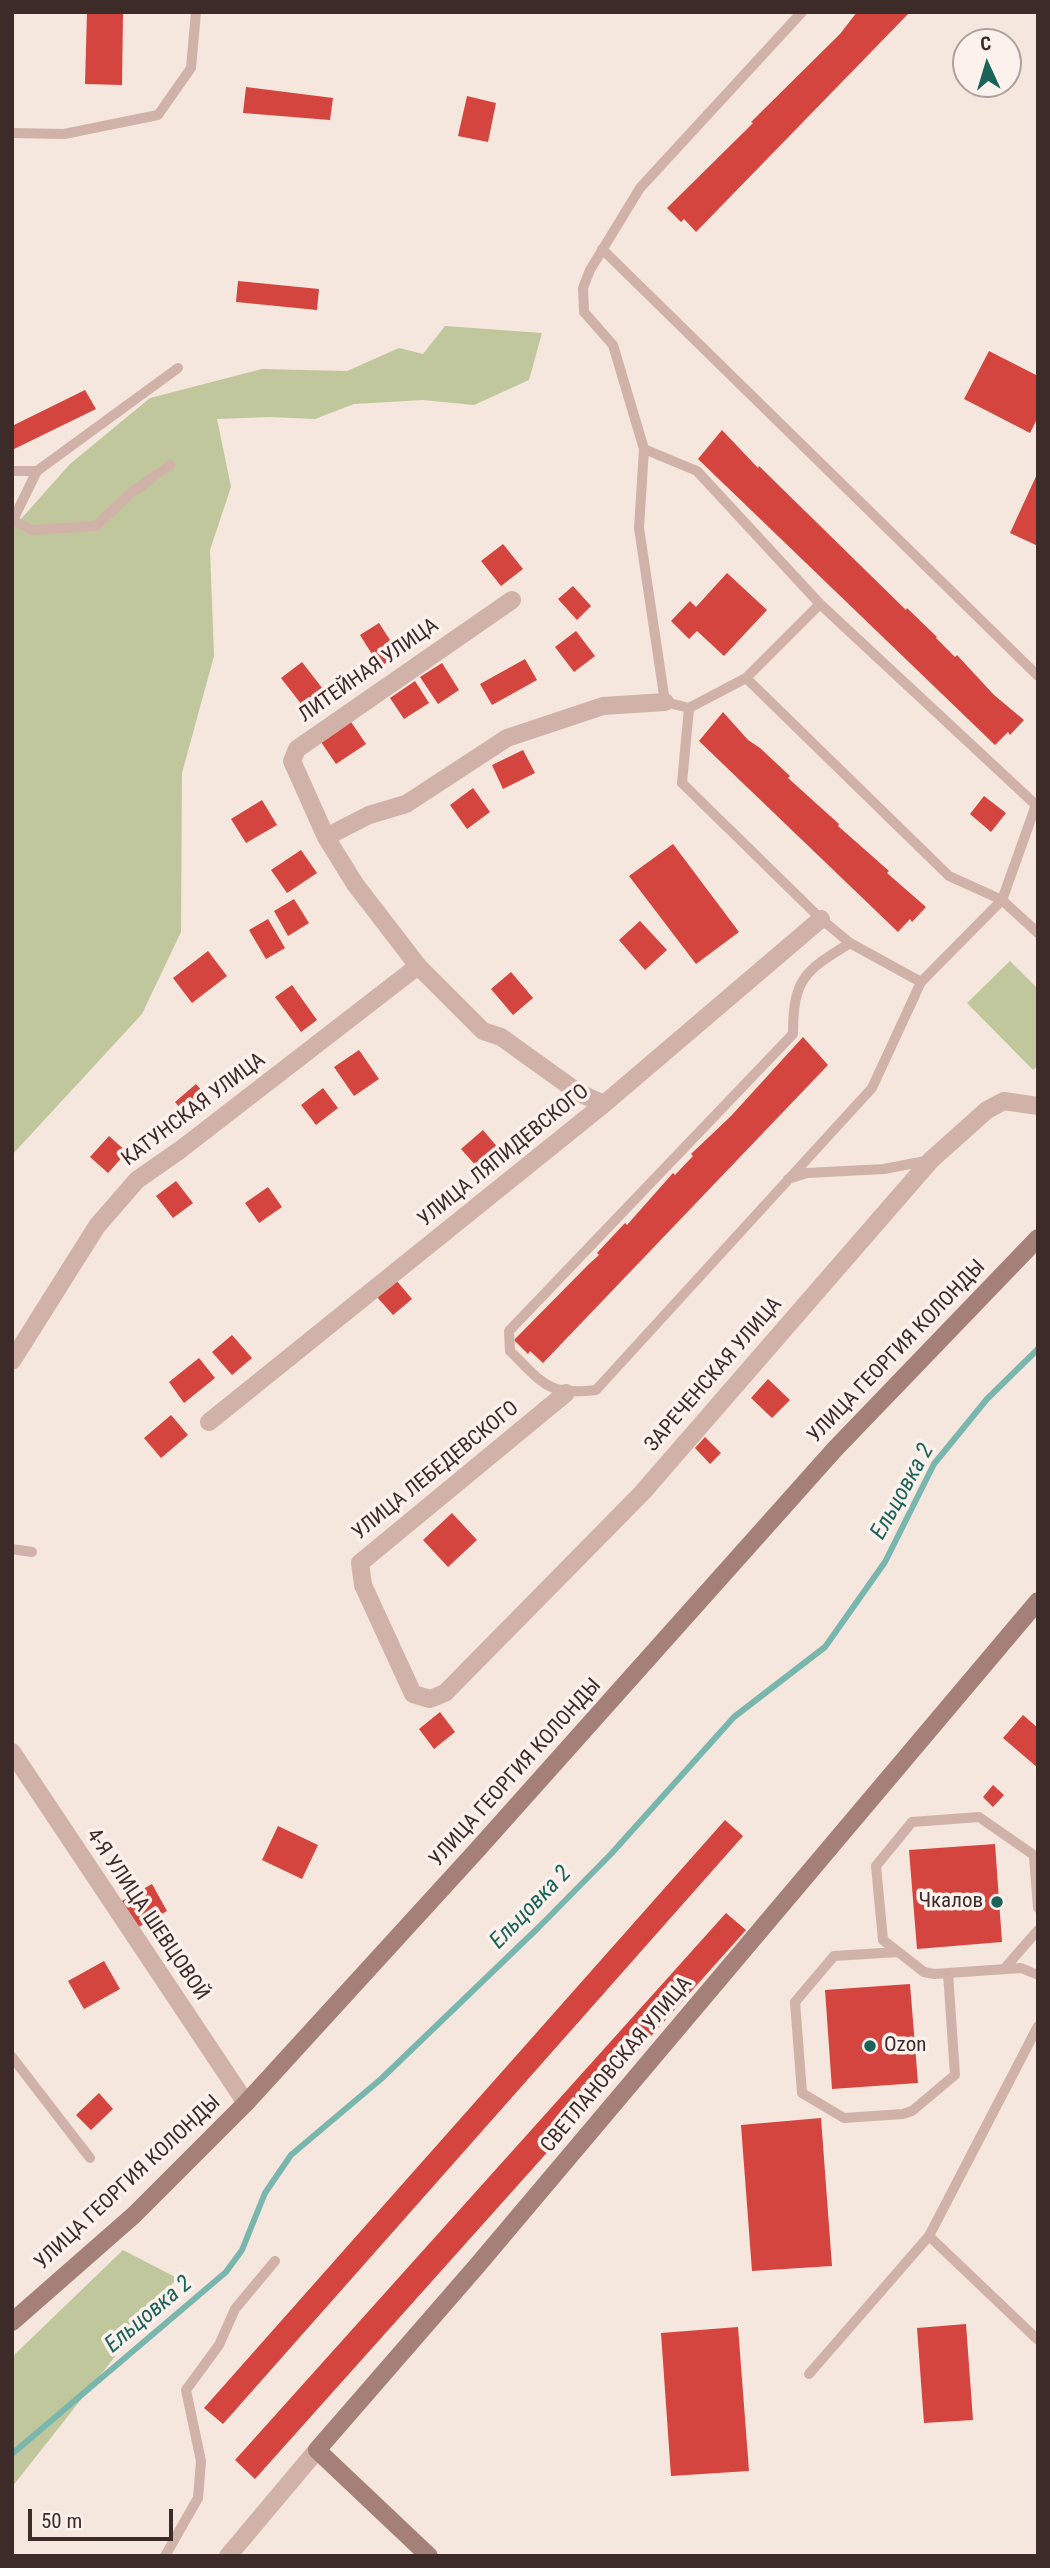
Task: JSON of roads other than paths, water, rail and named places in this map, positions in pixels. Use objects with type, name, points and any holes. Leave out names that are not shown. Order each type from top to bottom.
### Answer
[{"type":"main road","name":"УЛИЦА ГЕОРГИЯ КОЛОНДЫ","points":[[12,2322],[134,2215],[246,2103],[835,1450],[1038,1238]]},
{"type":"main road","name":"СВЕТЛАНОВСКАЯ УЛИЦА","points":[[317,2451],[1038,1601]]},
{"type":"main road","points":[[317,2451],[429,2556]]},
{"type":"street","name":"ЛИТЕЙНАЯ УЛИЦА","points":[[512,600],[297,749],[292,761],[326,837],[355,884],[418,965],[483,1031],[501,1037],[579,1093],[604,1104]]},
{"type":"street","points":[[326,837],[369,815],[406,804],[507,738],[603,706],[665,702]]},
{"type":"street","name":"УЛИЦА ЛЯПИДЕВСКОГО","points":[[209,1422],[604,1104],[821,919]]},
{"type":"street","name":"КАТУНСКАЯ УЛИЦА","points":[[12,1362],[97,1226],[137,1180],[180,1150],[418,965]]},
{"type":"street","name":"ЗАРЕЧЕНСКАЯ УЛИЦА","points":[[430,1699],[445,1693],[642,1493],[930,1160],[987,1111],[1004,1101],[1038,1106]]},
{"type":"street","name":"УЛИЦА ЛЕБЕДЕВСКОГО","points":[[430,1699],[414,1694],[363,1585],[360,1563],[566,1393]]},
{"type":"street","name":"4-Я УЛИЦА ШЕВЦОВОЙ","points":[[12,1752],[148,1960],[246,2103]]},
{"type":"street","name":"СВЕТЛАНОВСКАЯ УЛИЦА","points":[[228,2556],[317,2451]]},
{"type":"lane","points":[[12,133],[64,134],[158,115],[191,68],[196,12]]},
{"type":"lane","points":[[802,12],[640,188],[602,249],[583,288],[584,313],[613,345],[644,449],[639,528],[665,702],[689,708],[746,678],[820,604]]},
{"type":"lane","points":[[602,249],[1038,676]]},
{"type":"lane","points":[[170,465],[131,493],[96,526],[33,530],[13,522],[37,471],[178,368]]},
{"type":"lane","points":[[644,449],[697,471],[820,604],[1037,803],[1002,900],[921,982],[872,1088],[785,1180],[596,1390],[566,1393],[542,1382],[510,1351],[509,1331],[793,1034],[793,1003],[810,967],[850,943]]},
{"type":"lane","points":[[12,471],[37,471]]},
{"type":"lane","points":[[746,678],[949,876],[1002,900],[1038,933]]},
{"type":"lane","points":[[689,708],[682,783],[821,919],[850,943],[921,982]]},
{"type":"lane","points":[[785,1180],[807,1173],[884,1169],[930,1160]]},
{"type":"lane","points":[[12,1549],[32,1552]]},
{"type":"lane","points":[[1038,1908],[1036,1857],[979,1817],[912,1822],[878,1860],[882,1938],[924,1972],[1023,1968],[1038,1975]]},
{"type":"lane","points":[[1004,1969],[1038,1930]]},
{"type":"lane","points":[[898,1952],[834,1956],[795,2002],[802,2093],[841,2117],[908,2113],[955,2074],[948,1973]]},
{"type":"lane","points":[[809,2374],[929,2236],[1038,2026]]},
{"type":"lane","points":[[12,2057],[90,2158]]},
{"type":"lane","points":[[929,2236],[1038,2340]]},
{"type":"lane","points":[[165,2556],[198,2498],[201,2461],[186,2389],[219,2345],[235,2309],[275,2261]]},
{"type":"waterway","name":"Ельцовка 2","points":[[12,2454],[226,2272],[242,2250],[265,2193],[291,2155],[381,2079],[539,1927],[611,1854],[734,1717],[825,1647],[885,1562],[934,1464],[987,1399],[1038,1349]]},
{"type":"place","name":"Чкалов","points":[[997,1902]]},
{"type":"place","name":"Ozon","points":[[870,2046]]}]
